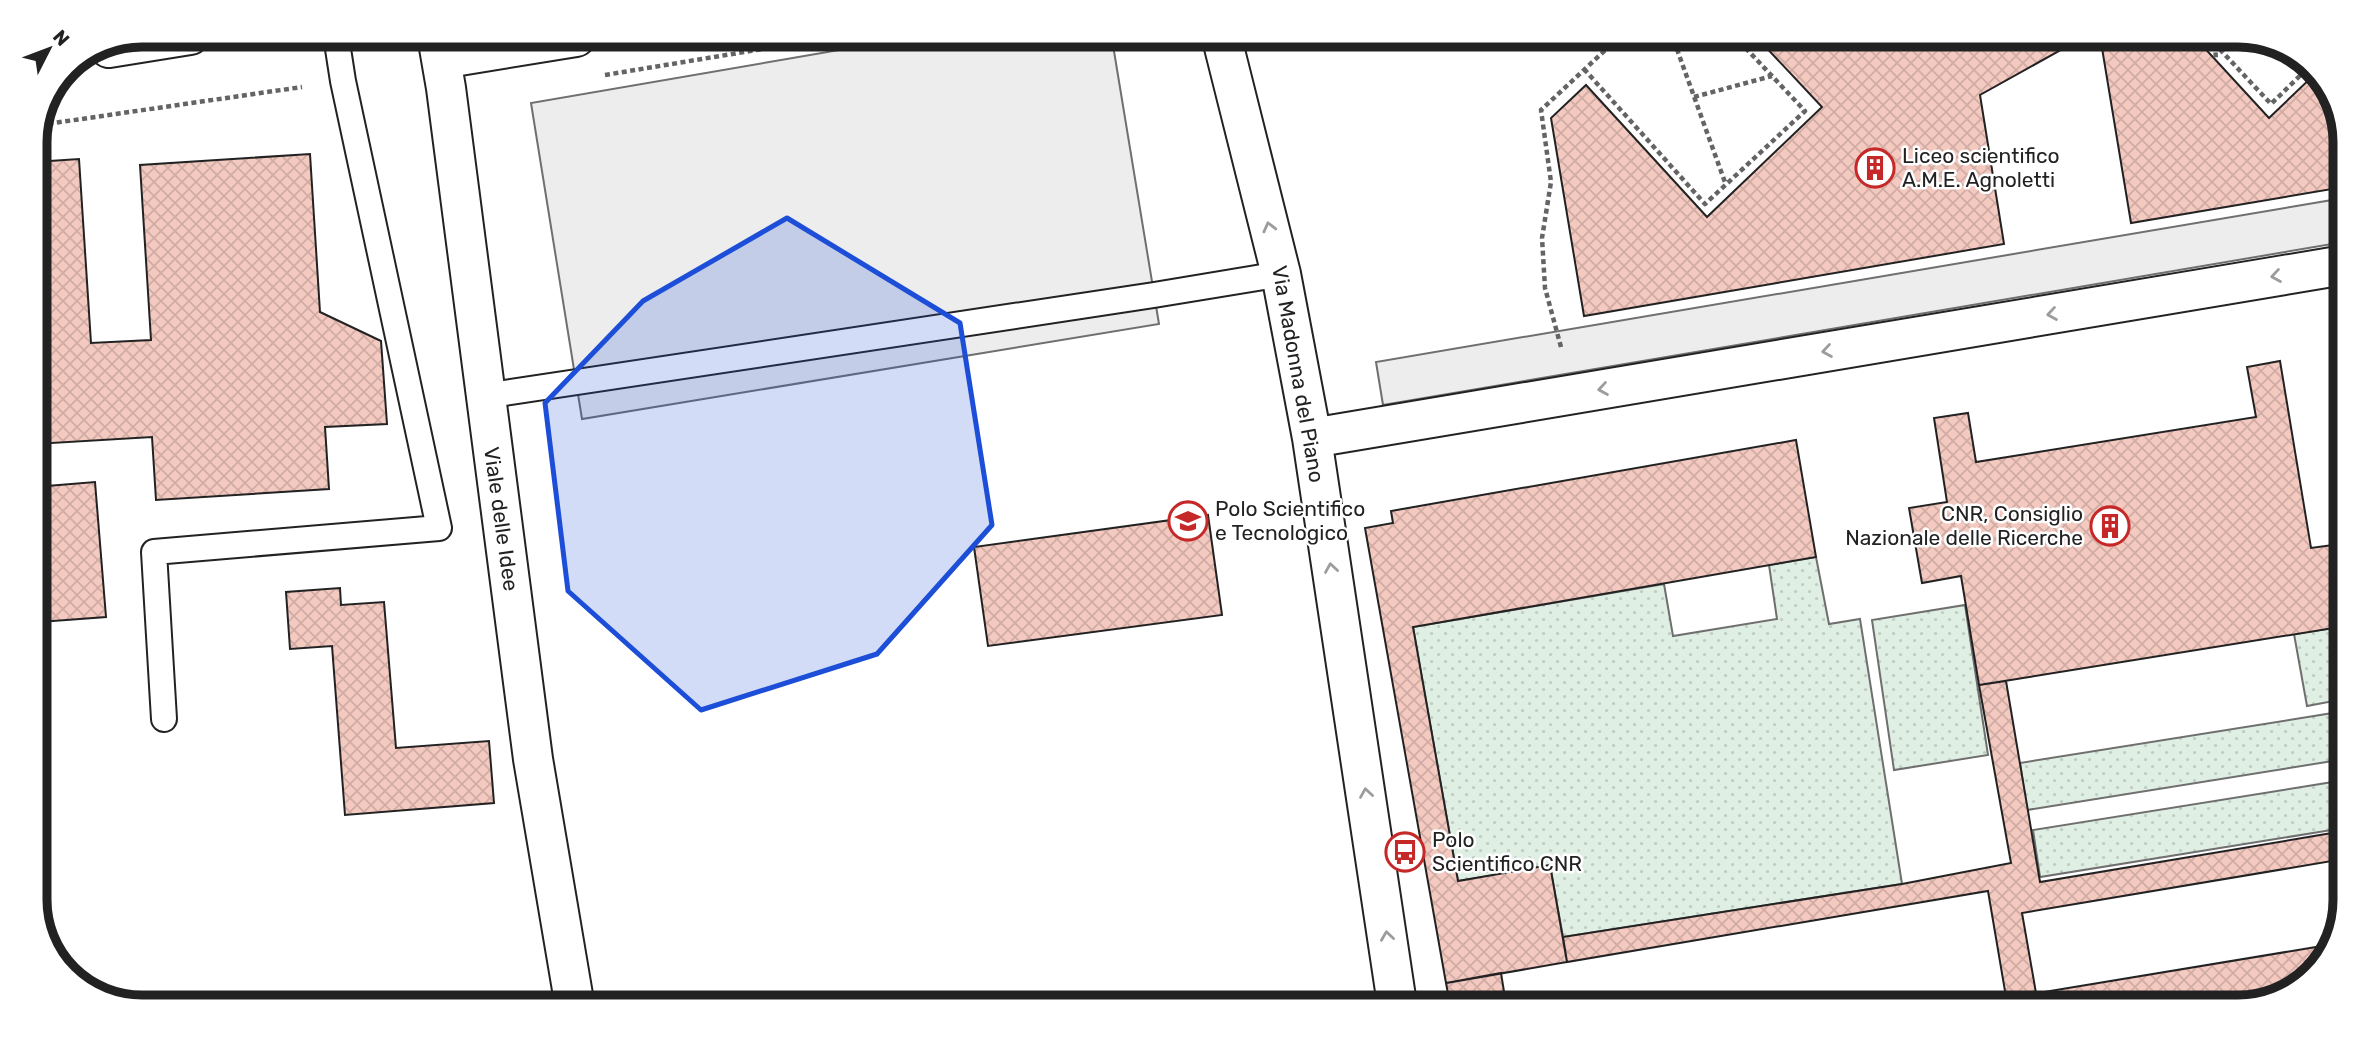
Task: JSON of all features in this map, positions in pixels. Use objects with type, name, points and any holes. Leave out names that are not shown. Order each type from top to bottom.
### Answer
[{"type":"street","name":"Viale delle Idee","points":[[439,47],[533,759],[573,995]]},
{"type":"street","name":"Via Madonna del Piano","points":[[1224,47],[1281,274],[1312,438],[1396,995]]},
{"type":"street","points":[[1312,438],[2333,267]]},
{"type":"lane","points":[[164,719],[154,552],[439,528],[338,47]]},
{"type":"lane","points":[[484,396],[1281,274]]},
{"type":"path","points":[[599,76],[775,47]]},
{"type":"path","points":[[1573,394],[1545,288],[1542,238],[1551,182],[1541,110],[1608,47]]},
{"type":"path","points":[[1676,47],[1726,185]]},
{"type":"path","points":[[1584,69],[1705,204],[1805,111],[1745,47]]},
{"type":"path","points":[[2215,47],[2216,61]]},
{"type":"path","points":[[2219,47],[2271,104],[2303,73]]},
{"type":"path","points":[[1694,97],[1772,76]]},
{"type":"path","points":[[49,124],[343,81]]},
{"type":"highlighted area","points":[[787,218],[960,323],[992,525],[877,654],[701,710],[568,591],[545,403],[643,301]]},
{"type":"green space","points":[[1816,557],[1829,624],[1860,619],[1902,884],[1563,937],[1550,866],[1458,881],[1413,627],[1664,584],[1673,636],[1777,619],[1769,565]]},
{"type":"green space","points":[[1965,605],[1988,755],[1894,770],[1872,620]]},
{"type":"green space","points":[[2333,628],[2333,701],[2307,706],[2294,634]]},
{"type":"green space","points":[[2333,713],[2333,761],[2027,810],[2020,763]]},
{"type":"green space","points":[[2333,782],[2333,830],[2040,877],[2033,830]]},
{"type":"shaded area","points":[[857,47],[1113,47],[1159,324],[582,419],[531,103]]},
{"type":"shaded area","points":[[2333,200],[2333,244],[1383,405],[1376,362]]},
{"type":"building","name":"Liceo scientifico A.M.E. Agnoletti","points":[[1766,47],[2066,47],[1980,95],[2004,244],[1584,316],[1551,118],[1586,85],[1707,217],[1822,107]]},
{"type":"building","name":"Liceo scientifico A.M.E. Agnoletti","points":[[2102,47],[2204,47],[2269,118],[2309,80],[2313,84],[2326,106],[2331,124],[2333,189],[2131,223]]},
{"type":"building","points":[[310,154],[320,312],[381,341],[387,424],[325,427],[329,489],[156,500],[152,437],[47,443],[47,161],[79,159],[91,343],[151,340],[140,165]]},
{"type":"building","name":"CNR, Consiglio Nazionale delle Ricerche","points":[[2280,361],[2311,548],[2333,545],[2333,628],[1979,685],[1961,576],[1922,583],[1909,508],[1947,502],[1934,418],[1968,413],[1976,462],[2256,417],[2247,367]]},
{"type":"building","name":"CNR, Consiglio Nazionale delle Ricerche","points":[[1796,440],[1816,557],[1413,627],[1458,881],[1550,865],[1567,962],[1446,983],[1365,528],[1393,523],[1391,511]]},
{"type":"building","points":[[95,482],[106,617],[47,621],[47,486]]},
{"type":"building","points":[[1208,515],[1222,615],[988,646],[974,547]]},
{"type":"building","points":[[340,588],[341,605],[384,602],[396,748],[489,741],[494,803],[345,815],[332,646],[290,649],[286,592]]},
{"type":"building","points":[[2006,681],[2040,882],[2333,833],[2333,861],[2022,913],[2036,993],[2021,995],[2006,995],[1988,891],[1567,962],[1563,937],[1902,884],[2011,863],[1979,685]]},
{"type":"building","points":[[2320,946],[2291,979],[2263,992],[2238,995],[2026,995]]},
{"type":"building","points":[[1501,973],[1505,995],[1448,995],[1446,983]]},
{"type":"place","name":"Liceo scientifico A.M.E. Agnoletti","points":[[1875,168]]},
{"type":"place","name":"Polo Scientifico e Tecnologico","points":[[1188,521]]},
{"type":"place","name":"CNR, Consiglio Nazionale delle Ricerche","points":[[2110,526]]},
{"type":"place","name":"Polo Scientifico CNR","points":[[1405,852]]}]
